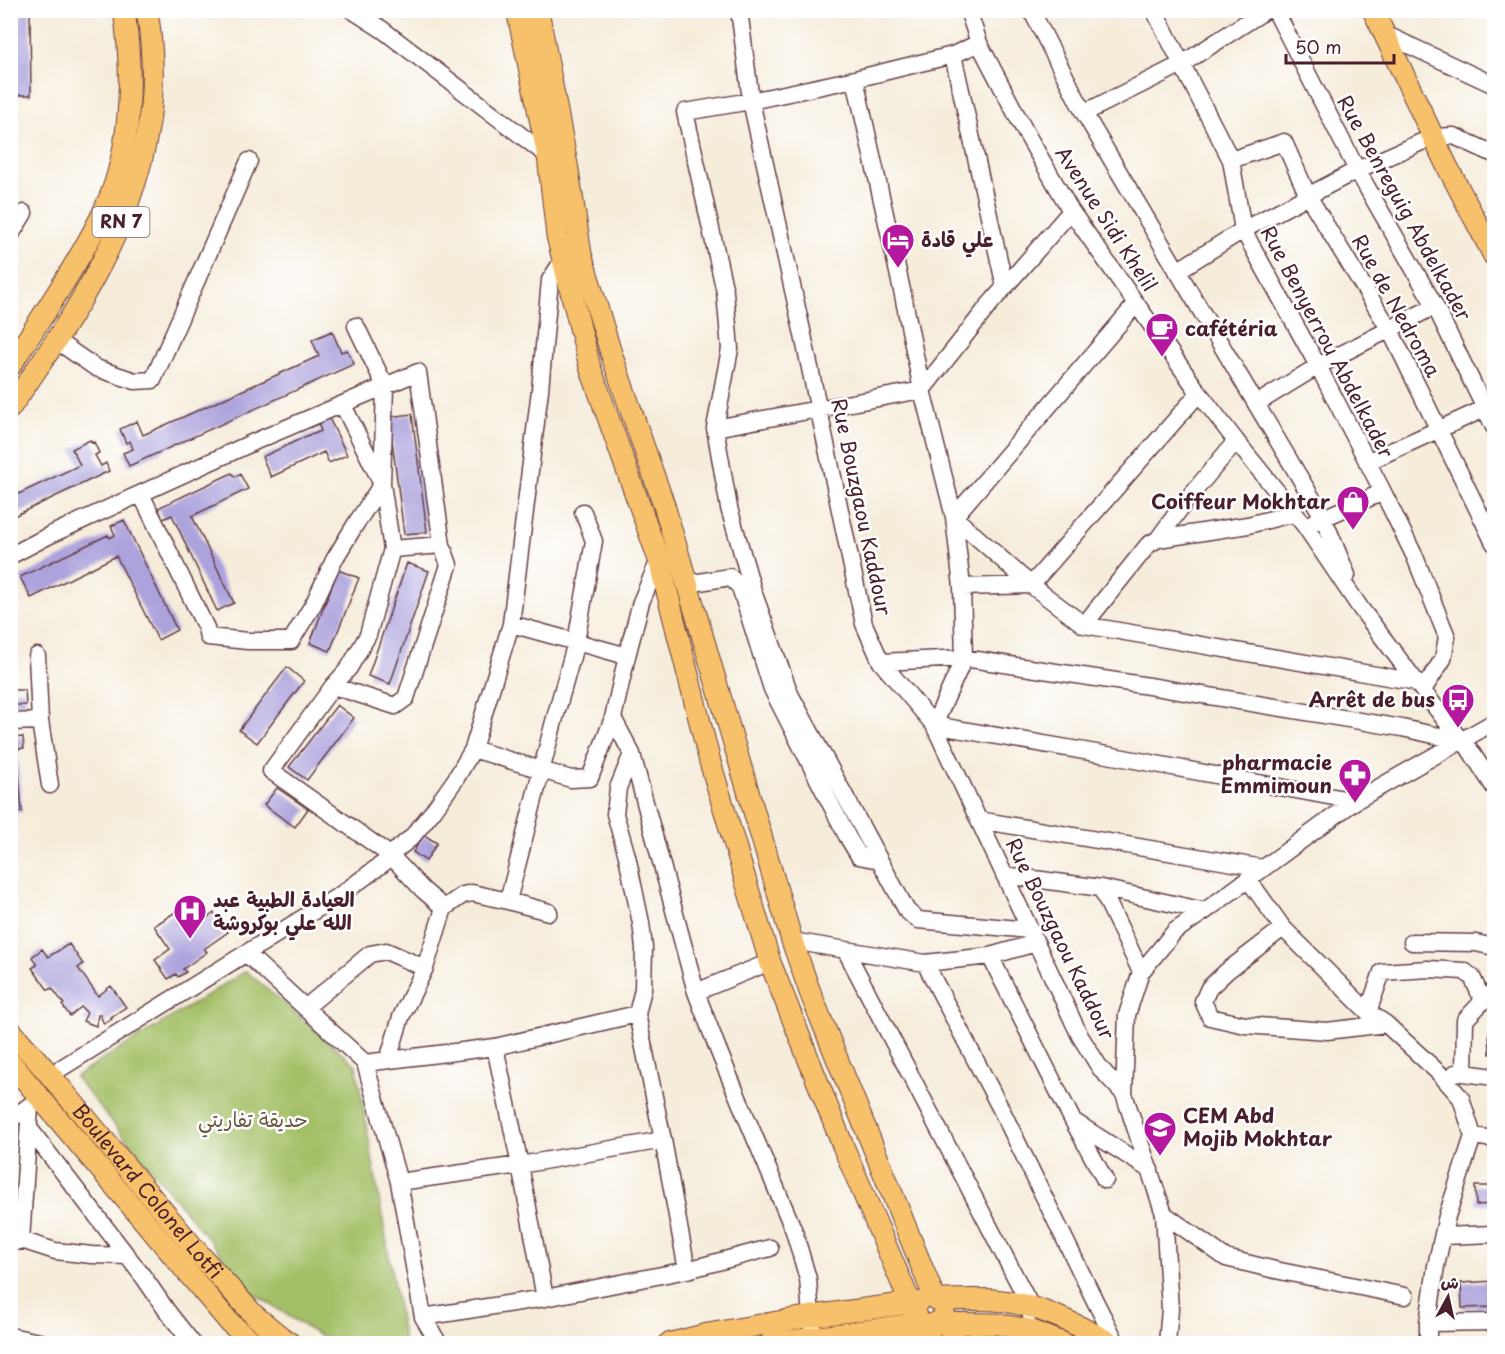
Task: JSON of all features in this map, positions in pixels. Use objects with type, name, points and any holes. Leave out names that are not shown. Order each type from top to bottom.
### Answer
[{"type":"main road","name":"RN 7","points":[[10,366],[74,267],[105,209],[115,183],[126,127],[130,74],[124,10]]},
{"type":"main road","name":"RN 7","points":[[10,408],[57,341],[110,249],[132,193],[141,164],[150,115],[153,74],[147,10]]},
{"type":"main road","points":[[516,10],[548,156],[557,236],[572,257],[611,353],[664,505],[792,941],[929,1315]]},
{"type":"main road","points":[[538,10],[568,170],[572,257],[590,368],[659,560],[710,762],[770,962],[843,1146],[929,1315],[955,1344]]},
{"type":"main road","points":[[1373,10],[1433,137],[1494,256]]},
{"type":"main road","name":"Boulevard Colonel Lotfi","points":[[10,1030],[199,1254],[254,1315],[291,1344]]},
{"type":"main road","name":"Boulevard Colonel Lotfi","points":[[10,1062],[35,1101],[230,1323],[255,1344]]},
{"type":"main road","points":[[769,1344],[813,1342],[995,1300],[1031,1307],[1089,1330],[1115,1344]]},
{"type":"main road","points":[[668,1344],[708,1334],[812,1316],[929,1315],[1030,1329],[1065,1344]]},
{"type":"street","points":[[352,10],[383,30],[548,156]]},
{"type":"street","name":"Rue Bouzgaou Kaddour","points":[[739,10],[750,101],[864,624],[881,662],[934,725],[1080,1036],[1100,1068],[1124,1094]]},
{"type":"street","name":"Avenue Sidi Khelil","points":[[968,10],[979,43],[1026,133],[1071,211],[1199,393],[1305,526],[1361,609],[1461,741],[1468,747],[1494,788]]},
{"type":"street","name":"Avenue Sidi Khelil","points":[[1031,10],[1084,113],[1323,518],[1361,609]]},
{"type":"street","name":"Rue Benyerrou Abdelkader","points":[[1154,10],[1231,160],[1243,230],[1318,366],[1383,492],[1415,557],[1447,637],[1443,659],[1420,686]]},
{"type":"street","points":[[1084,113],[1182,64],[1266,10]]},
{"type":"street","name":"Rue Benreguig Abdelkader","points":[[1275,10],[1357,170],[1435,306],[1494,426]]},
{"type":"street","points":[[1385,34],[1494,85]]},
{"type":"street","points":[[979,43],[953,55],[855,79],[685,112],[725,292],[730,349],[715,428],[729,508],[754,594],[790,694],[906,911],[918,920],[1033,937]]},
{"type":"street","points":[[953,55],[1005,287]]},
{"type":"street","points":[[855,79],[922,390],[954,517],[962,586],[964,658],[934,725],[1355,801]]},
{"type":"street","points":[[1177,271],[1243,230],[1357,170],[1433,137],[1454,136],[1494,154]]},
{"type":"street","name":"Rue de Nedroma","points":[[1231,160],[1284,142],[1308,196],[1390,330],[1494,543]]},
{"type":"street","points":[[57,341],[96,368],[135,381],[153,380],[249,161]]},
{"type":"street","points":[[715,428],[922,390],[990,304],[1071,211]]},
{"type":"street","points":[[10,236],[24,213]]},
{"type":"street","points":[[50,1075],[343,894],[385,862],[411,838],[455,780],[473,749],[512,624],[540,390],[550,280],[572,257]]},
{"type":"street","points":[[954,517],[1136,304]]},
{"type":"street","points":[[1256,404],[1318,366],[1435,306]]},
{"type":"street","points":[[356,326],[386,386],[382,484],[392,549],[368,635],[349,668],[333,686],[271,771],[390,855],[423,890],[444,908]]},
{"type":"street","points":[[10,556],[50,535],[256,441],[418,372],[442,545],[449,566],[406,698],[395,706],[333,686]]},
{"type":"street","points":[[962,586],[1031,585],[1199,393]]},
{"type":"street","points":[[343,405],[382,484]]},
{"type":"street","points":[[1367,462],[1486,408]]},
{"type":"street","points":[[1158,539],[1185,502],[1236,441]]},
{"type":"street","points":[[141,494],[206,628],[208,637],[248,641],[291,641],[314,603],[339,551],[382,484]]},
{"type":"street","points":[[1305,526],[1383,492]]},
{"type":"street","points":[[508,901],[576,642],[594,541],[583,512]]},
{"type":"street","points":[[1084,625],[1148,545],[1158,539],[1248,525],[1295,513]]},
{"type":"street","points":[[954,517],[1031,585],[1084,625],[1420,686]]},
{"type":"street","points":[[392,549],[442,545]]},
{"type":"street","points":[[473,749],[571,779],[591,778],[613,718],[641,602],[659,560]]},
{"type":"street","points":[[687,584],[730,577],[740,587],[772,689],[820,784],[859,856],[879,860]]},
{"type":"street","points":[[512,624],[627,656]]},
{"type":"street","points":[[37,656],[40,721],[50,785]]},
{"type":"street","points":[[881,662],[964,658],[1390,726],[1461,741]]},
{"type":"street","points":[[613,718],[632,754],[696,992],[794,1231],[808,1279],[813,1342]]},
{"type":"street","points":[[10,723],[40,721]]},
{"type":"street","points":[[1167,1344],[1170,1309],[1164,1214],[1124,1094],[1127,1015],[1141,972],[1176,931],[1355,801],[1494,722]]},
{"type":"street","points":[[632,754],[618,788],[615,814],[627,856],[644,948],[643,989],[637,1014],[687,1270]]},
{"type":"street","points":[[979,820],[1263,868]]},
{"type":"street","points":[[1004,875],[1101,888],[1205,912]]},
{"type":"street","points":[[1248,879],[1283,928],[1368,1012],[1386,1024],[1440,1074],[1461,1098],[1473,1136],[1447,1216],[1436,1266],[1428,1323],[1428,1344]]},
{"type":"street","points":[[1101,888],[1141,972]]},
{"type":"street","points":[[388,1060],[401,1017],[425,968],[444,908],[463,895],[472,893],[549,912]]},
{"type":"street","points":[[1283,928],[1227,971],[1209,988],[1203,1001],[1210,1017],[1245,1025],[1327,1031],[1386,1024]]},
{"type":"street","points":[[792,941],[925,963],[990,956],[1033,937]]},
{"type":"street","points":[[1412,942],[1476,943],[1494,947]]},
{"type":"street","points":[[305,1008],[370,954],[386,951],[425,968]]},
{"type":"street","points":[[846,951],[1031,1307],[1030,1329]]},
{"type":"street","points":[[247,954],[365,1063],[399,1182],[423,1317],[439,1344]]},
{"type":"street","points":[[990,956],[1105,1180]]},
{"type":"street","points":[[696,992],[770,962]]},
{"type":"street","points":[[925,963],[1003,1113],[1115,1344]]},
{"type":"street","points":[[1368,1012],[1382,972],[1428,969],[1464,971],[1489,996],[1465,1020],[1464,1073]]},
{"type":"street","points":[[365,1063],[495,1047],[637,1014]]},
{"type":"street","points":[[495,1047],[520,1165],[544,1298]]},
{"type":"street","points":[[1440,1074],[1464,1073],[1494,1077]]},
{"type":"street","points":[[10,1120],[35,1101]]},
{"type":"street","points":[[35,1101],[28,1128],[16,1242],[55,1251],[128,1256]]},
{"type":"street","points":[[1072,1119],[1150,1170]]},
{"type":"street","points":[[28,1128],[193,1344]]},
{"type":"street","points":[[1473,1136],[1494,1140]]},
{"type":"street","points":[[399,1182],[520,1165],[663,1140]]},
{"type":"street","points":[[1164,1214],[1226,1258],[1406,1296]]},
{"type":"street","points":[[1443,1236],[1494,1234]]},
{"type":"street","points":[[423,1317],[544,1298],[687,1270],[770,1248]]},
{"type":"street","points":[[1428,1323],[1494,1322]]},
{"type":"street","points":[[10,1336],[49,1344]]},
{"type":"green space","name":"حديقة تفاريتي","points":[[246,971],[356,1065],[404,1343],[342,1343],[318,1335],[253,1293],[75,1077]]},
{"type":"building","points":[[10,10],[30,10],[31,95],[10,95]]},
{"type":"building","points":[[332,331],[341,352],[347,350],[354,364],[129,466],[123,453],[133,449],[130,441],[126,443],[120,429],[137,421],[143,435],[319,356],[312,340]]},
{"type":"building","points":[[412,414],[427,532],[404,534],[389,417]]},
{"type":"building","points":[[329,418],[347,455],[329,463],[324,452],[271,477],[262,457],[321,431],[318,423]]},
{"type":"building","points":[[90,440],[94,442],[99,453],[95,455],[101,466],[106,463],[109,471],[10,518],[10,498],[80,465],[72,449]]},
{"type":"building","points":[[232,473],[235,477],[240,474],[248,489],[192,516],[234,603],[217,611],[172,515],[163,519],[158,508]]},
{"type":"building","points":[[124,520],[177,630],[158,640],[116,556],[31,598],[20,577],[108,535],[110,538],[115,535],[111,526]]},
{"type":"building","points":[[407,563],[429,571],[390,684],[368,676]]},
{"type":"building","points":[[338,570],[359,578],[330,651],[310,643]]},
{"type":"building","points":[[287,667],[304,681],[257,743],[239,730]]},
{"type":"building","points":[[10,674],[12,674],[13,690],[25,690],[26,705],[10,705]]},
{"type":"building","points":[[337,705],[354,718],[307,780],[289,767]]},
{"type":"building","points":[[23,737],[24,748],[17,749],[22,812],[10,813],[10,738]]},
{"type":"building","points":[[277,788],[308,809],[295,827],[264,805]]},
{"type":"building","points":[[424,835],[437,843],[426,861],[413,852]]},
{"type":"building","name":"العيادة الطبية عبد الله علي بوكروشة","points":[[186,905],[199,923],[201,919],[214,913],[228,932],[204,949],[207,952],[183,969],[186,972],[168,979],[155,960],[170,949],[154,926]]},
{"type":"building","points":[[69,944],[83,964],[78,968],[98,996],[111,986],[126,1007],[104,1024],[100,1015],[98,1015],[96,1026],[83,1021],[87,1013],[81,1007],[70,1016],[52,988],[48,990],[32,968],[37,965],[32,957],[42,949],[48,957]]},
{"type":"building","points":[[1489,1034],[1494,1034],[1494,1053],[1490,1054]]},
{"type":"building","points":[[1475,1186],[1494,1186],[1494,1204],[1476,1205]]},
{"type":"building","points":[[1494,1281],[1494,1307],[1462,1308],[1461,1283]]},
{"type":"place","name":"علي قادة","points":[[898,269]]},
{"type":"place","name":"cafétéria","points":[[1162,358]]},
{"type":"place","name":"Coiffeur Mokhtar","points":[[1353,531]]},
{"type":"place","name":"Arrêt de bus","points":[[1458,729]]},
{"type":"place","name":"pharmacie Emmimoun","points":[[1355,804]]},
{"type":"place","name":"العيادة الطبية عبد الله علي بوكروشة","points":[[190,940]]},
{"type":"place","name":"CEM Abd Mojib Mokhtar","points":[[1160,1157]]}]
